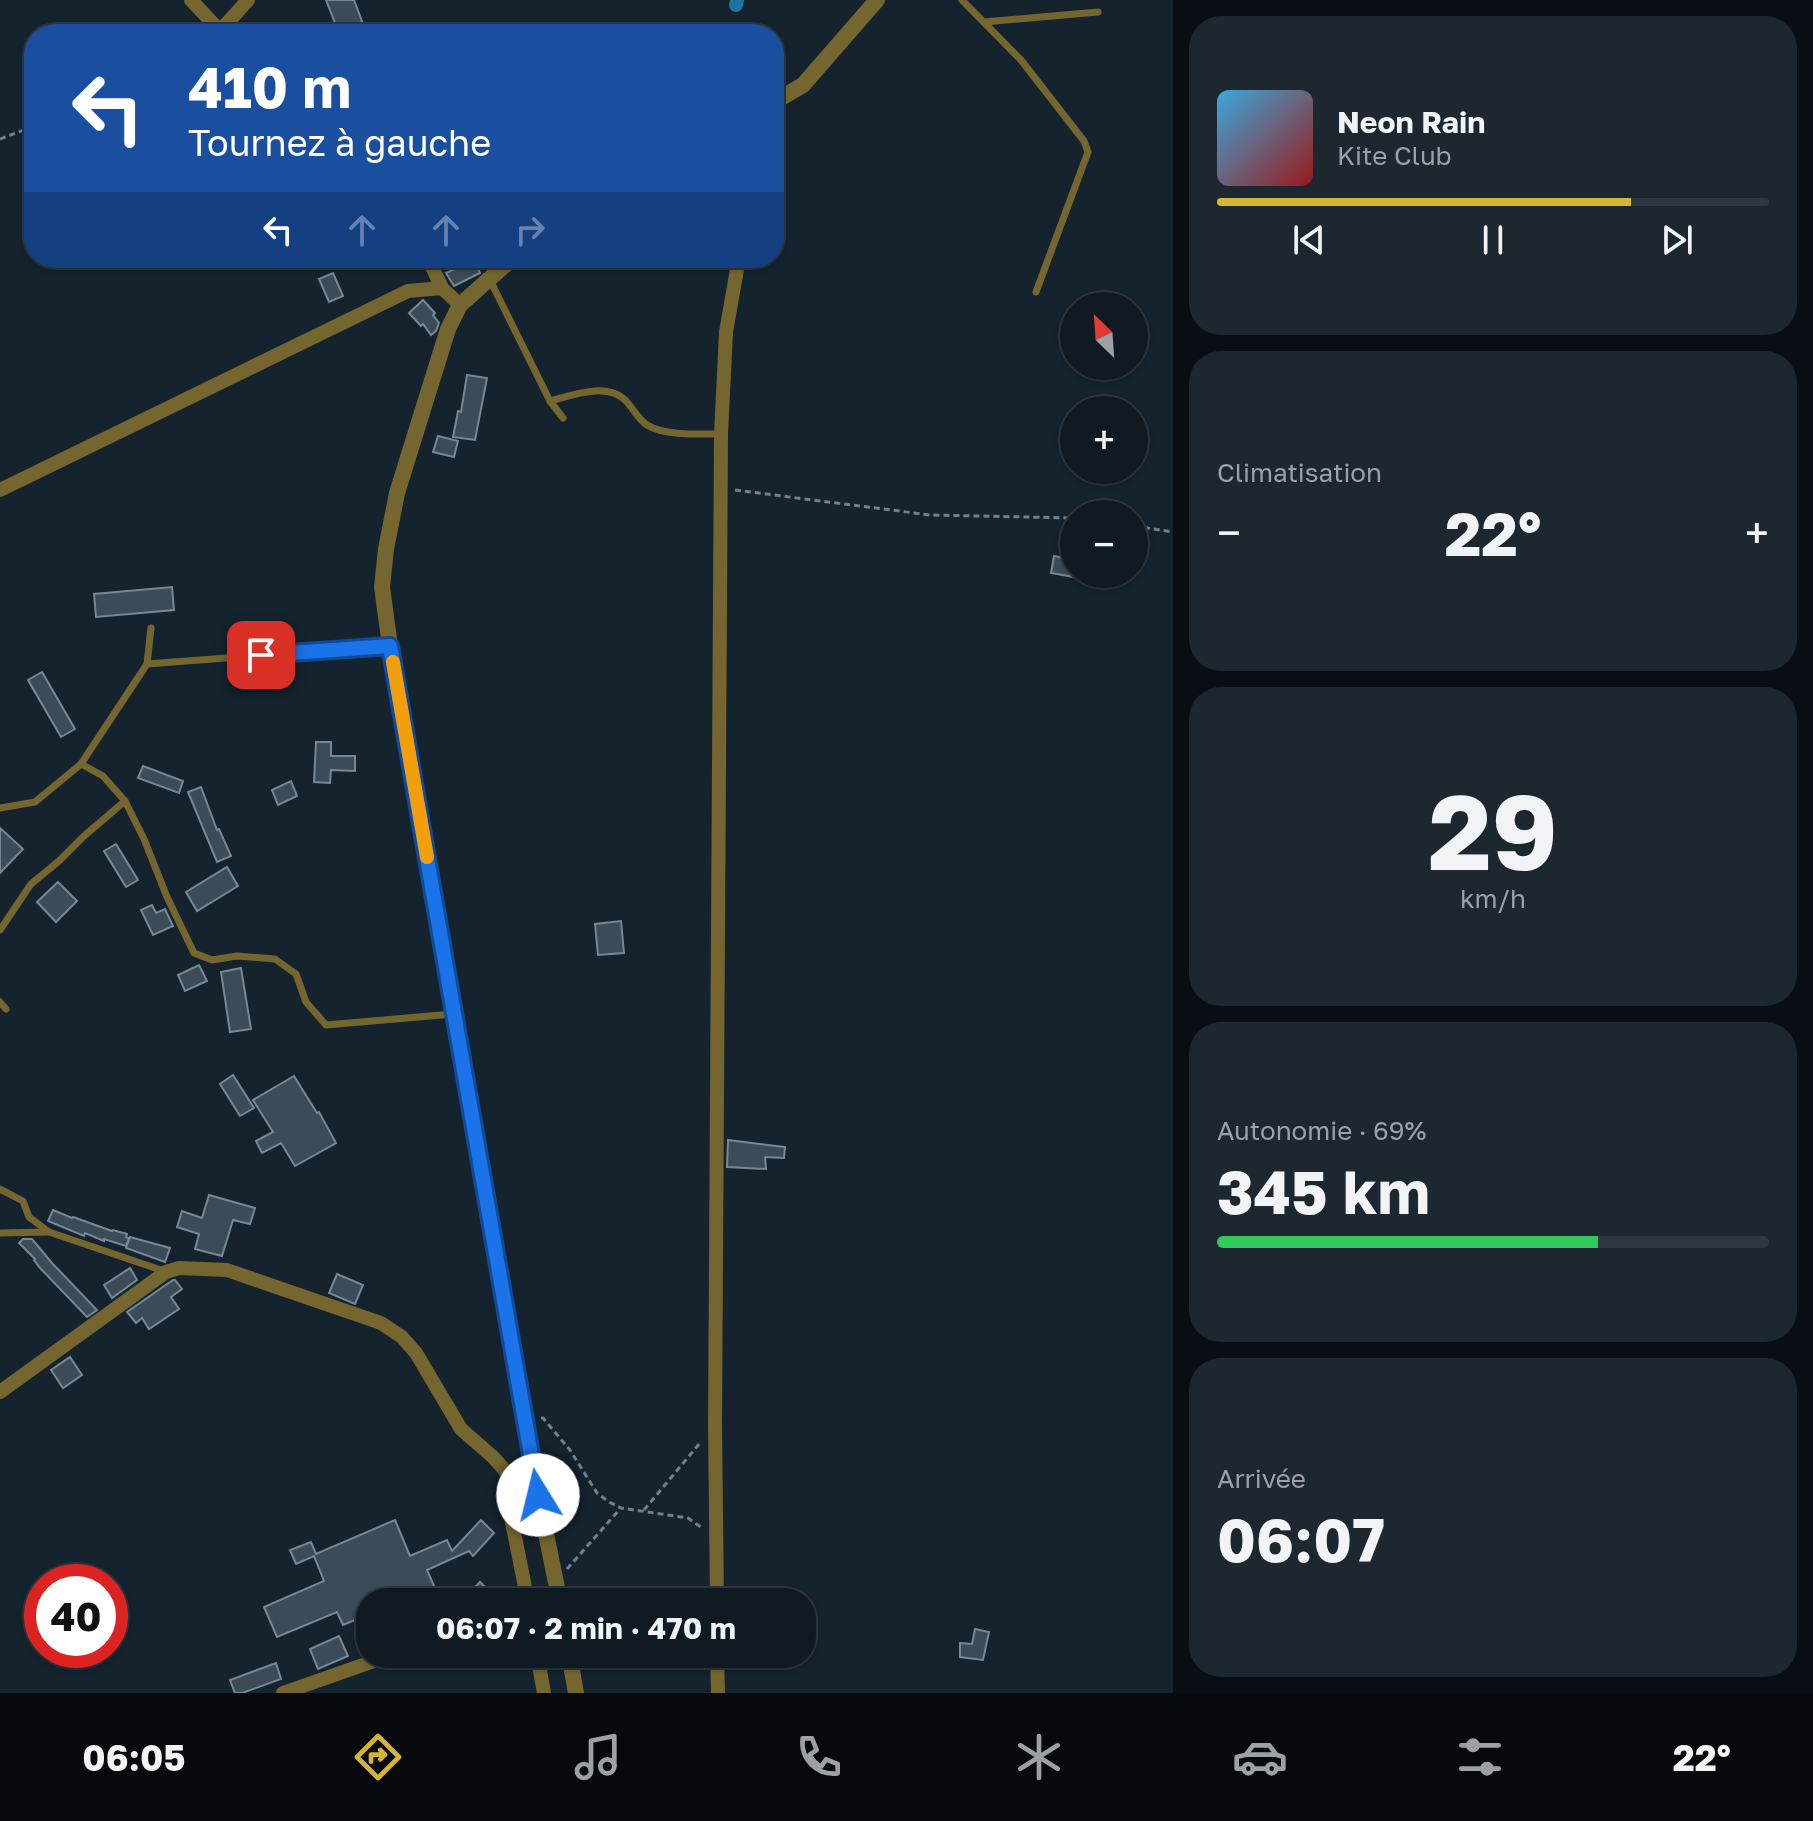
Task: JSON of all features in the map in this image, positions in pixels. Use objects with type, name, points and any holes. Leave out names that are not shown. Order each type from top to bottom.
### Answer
[{"type":"street","points":[[191,0],[213,24]]},
{"type":"street","points":[[228,24],[248,0]]},
{"type":"street","points":[[784,96],[803,85],[877,0]]},
{"type":"street","points":[[432,268],[440,283],[460,305]]},
{"type":"street","points":[[500,268],[460,305],[448,329],[397,493],[382,587],[538,1495],[557,1588]]},
{"type":"street","points":[[717,1588],[720,488],[726,332],[737,268]]},
{"type":"street","points":[[0,490],[408,291],[440,283]]},
{"type":"street","points":[[0,1392],[166,1272],[179,1268],[227,1270],[381,1323],[402,1337],[416,1353],[461,1429],[493,1457],[520,1487],[538,1495]]},
{"type":"street","points":[[508,1502],[525,1588]]},
{"type":"street","points":[[283,1693],[356,1667]]},
{"type":"street","points":[[540,1668],[544,1693]]},
{"type":"street","points":[[572,1668],[576,1693]]},
{"type":"street","points":[[717,1668],[718,1693]]},
{"type":"lane","points":[[962,0],[1021,60],[1084,141],[1088,152],[1036,292]]},
{"type":"lane","points":[[984,22],[1098,12]]},
{"type":"lane","points":[[489,278],[550,401],[563,418]]},
{"type":"lane","points":[[550,401],[592,391],[613,393],[626,400],[635,415],[649,427],[684,434],[721,434]]},
{"type":"lane","points":[[0,808],[35,802],[81,764],[147,664],[151,628]]},
{"type":"lane","points":[[147,664],[390,646]]},
{"type":"lane","points":[[81,764],[103,776],[125,801],[194,953],[212,960],[237,956],[275,959],[296,974],[306,1002],[326,1025],[455,1014]]},
{"type":"lane","points":[[0,930],[31,884],[125,801]]},
{"type":"lane","points":[[0,1002],[6,1009]]},
{"type":"lane","points":[[0,1189],[23,1201],[29,1217],[49,1232],[166,1272]]},
{"type":"lane","points":[[0,1233],[49,1232]]},
{"type":"path","points":[[0,139],[24,130]]},
{"type":"path","points":[[720,488],[930,515],[1060,518]]},
{"type":"path","points":[[1148,528],[1173,532]]},
{"type":"path","points":[[525,1417],[543,1418],[570,1450],[597,1493],[609,1502],[621,1508],[688,1518],[716,1537]]},
{"type":"path","points":[[644,1510],[715,1426]]},
{"type":"path","points":[[556,1581],[621,1508]]},
{"type":"building","points":[[326,0],[354,0],[363,24],[335,24]]},
{"type":"building","points":[[457,268],[478,268],[480,273],[454,286],[446,273]]},
{"type":"building","points":[[333,273],[343,296],[329,302],[319,279]]},
{"type":"building","points":[[423,300],[435,313],[433,315],[439,323],[431,335],[409,313]]},
{"type":"building","points":[[467,375],[487,378],[475,440],[453,437]]},
{"type":"building","points":[[438,436],[458,441],[454,457],[433,452]]},
{"type":"building","points":[[1054,556],[1060,557],[1060,575],[1051,573]]},
{"type":"building","points":[[172,587],[174,610],[96,617],[94,594]]},
{"type":"building","points":[[42,672],[75,729],[61,737],[28,680]]},
{"type":"building","points":[[316,742],[331,742],[331,756],[355,756],[355,771],[331,770],[330,783],[314,782]]},
{"type":"building","points":[[143,766],[183,781],[179,793],[138,778]]},
{"type":"building","points":[[291,781],[297,796],[278,805],[272,790]]},
{"type":"building","points":[[201,787],[217,830],[231,856],[217,862],[188,792]]},
{"type":"building","points":[[0,828],[23,849],[0,873]]},
{"type":"building","points":[[116,844],[138,880],[126,887],[104,851]]},
{"type":"building","points":[[227,867],[238,886],[197,911],[186,892]]},
{"type":"building","points":[[58,882],[77,901],[56,922],[37,902]]},
{"type":"building","points":[[152,905],[156,913],[165,909],[173,926],[153,935],[141,910]]},
{"type":"building","points":[[621,921],[624,953],[598,955],[595,924]]},
{"type":"building","points":[[199,965],[207,981],[185,991],[178,975]]},
{"type":"building","points":[[241,968],[251,1029],[230,1032],[221,972]]},
{"type":"building","points":[[233,1075],[254,1108],[240,1116],[220,1084]]},
{"type":"building","points":[[294,1076],[336,1143],[295,1166],[281,1143],[262,1153],[256,1141],[273,1132],[253,1100]]},
{"type":"building","points":[[728,1140],[785,1147],[784,1158],[765,1157],[766,1169],[727,1167]]},
{"type":"building","points":[[209,1195],[255,1208],[250,1224],[233,1220],[222,1256],[195,1249],[199,1234],[177,1227],[182,1211],[202,1218]]},
{"type":"building","points":[[53,1210],[127,1234],[126,1246],[85,1233],[84,1236],[48,1221]]},
{"type":"building","points":[[130,1237],[170,1248],[165,1262],[126,1248]]},
{"type":"building","points":[[23,1239],[32,1239],[97,1310],[87,1317],[19,1243]]},
{"type":"building","points":[[130,1268],[137,1280],[112,1298],[104,1285]]},
{"type":"building","points":[[337,1274],[363,1285],[355,1304],[329,1293]]},
{"type":"building","points":[[173,1280],[182,1289],[171,1297],[179,1309],[149,1329],[142,1318],[136,1323],[127,1312]]},
{"type":"building","points":[[70,1357],[82,1375],[63,1388],[51,1370]]},
{"type":"building","points":[[395,1520],[410,1556],[447,1540],[452,1551],[481,1520],[494,1533],[473,1556],[469,1551],[427,1570],[435,1588],[356,1588],[356,1620],[343,1625],[337,1612],[277,1637],[264,1607],[324,1581],[314,1556],[296,1564],[290,1550],[311,1542],[316,1554]]},
{"type":"building","points":[[975,1629],[989,1632],[983,1660],[960,1657],[960,1643],[972,1644]]},
{"type":"building","points":[[339,1636],[348,1656],[318,1669],[310,1649]]},
{"type":"building","points":[[276,1663],[281,1679],[235,1693],[230,1680]]},
{"type":"waterway","points":[[736,5],[737,0]]},
{"type":"slow traffic","points":[[393,662],[427,857]]},
{"type":"route","points":[[261,655],[390,646],[538,1495]]}]
